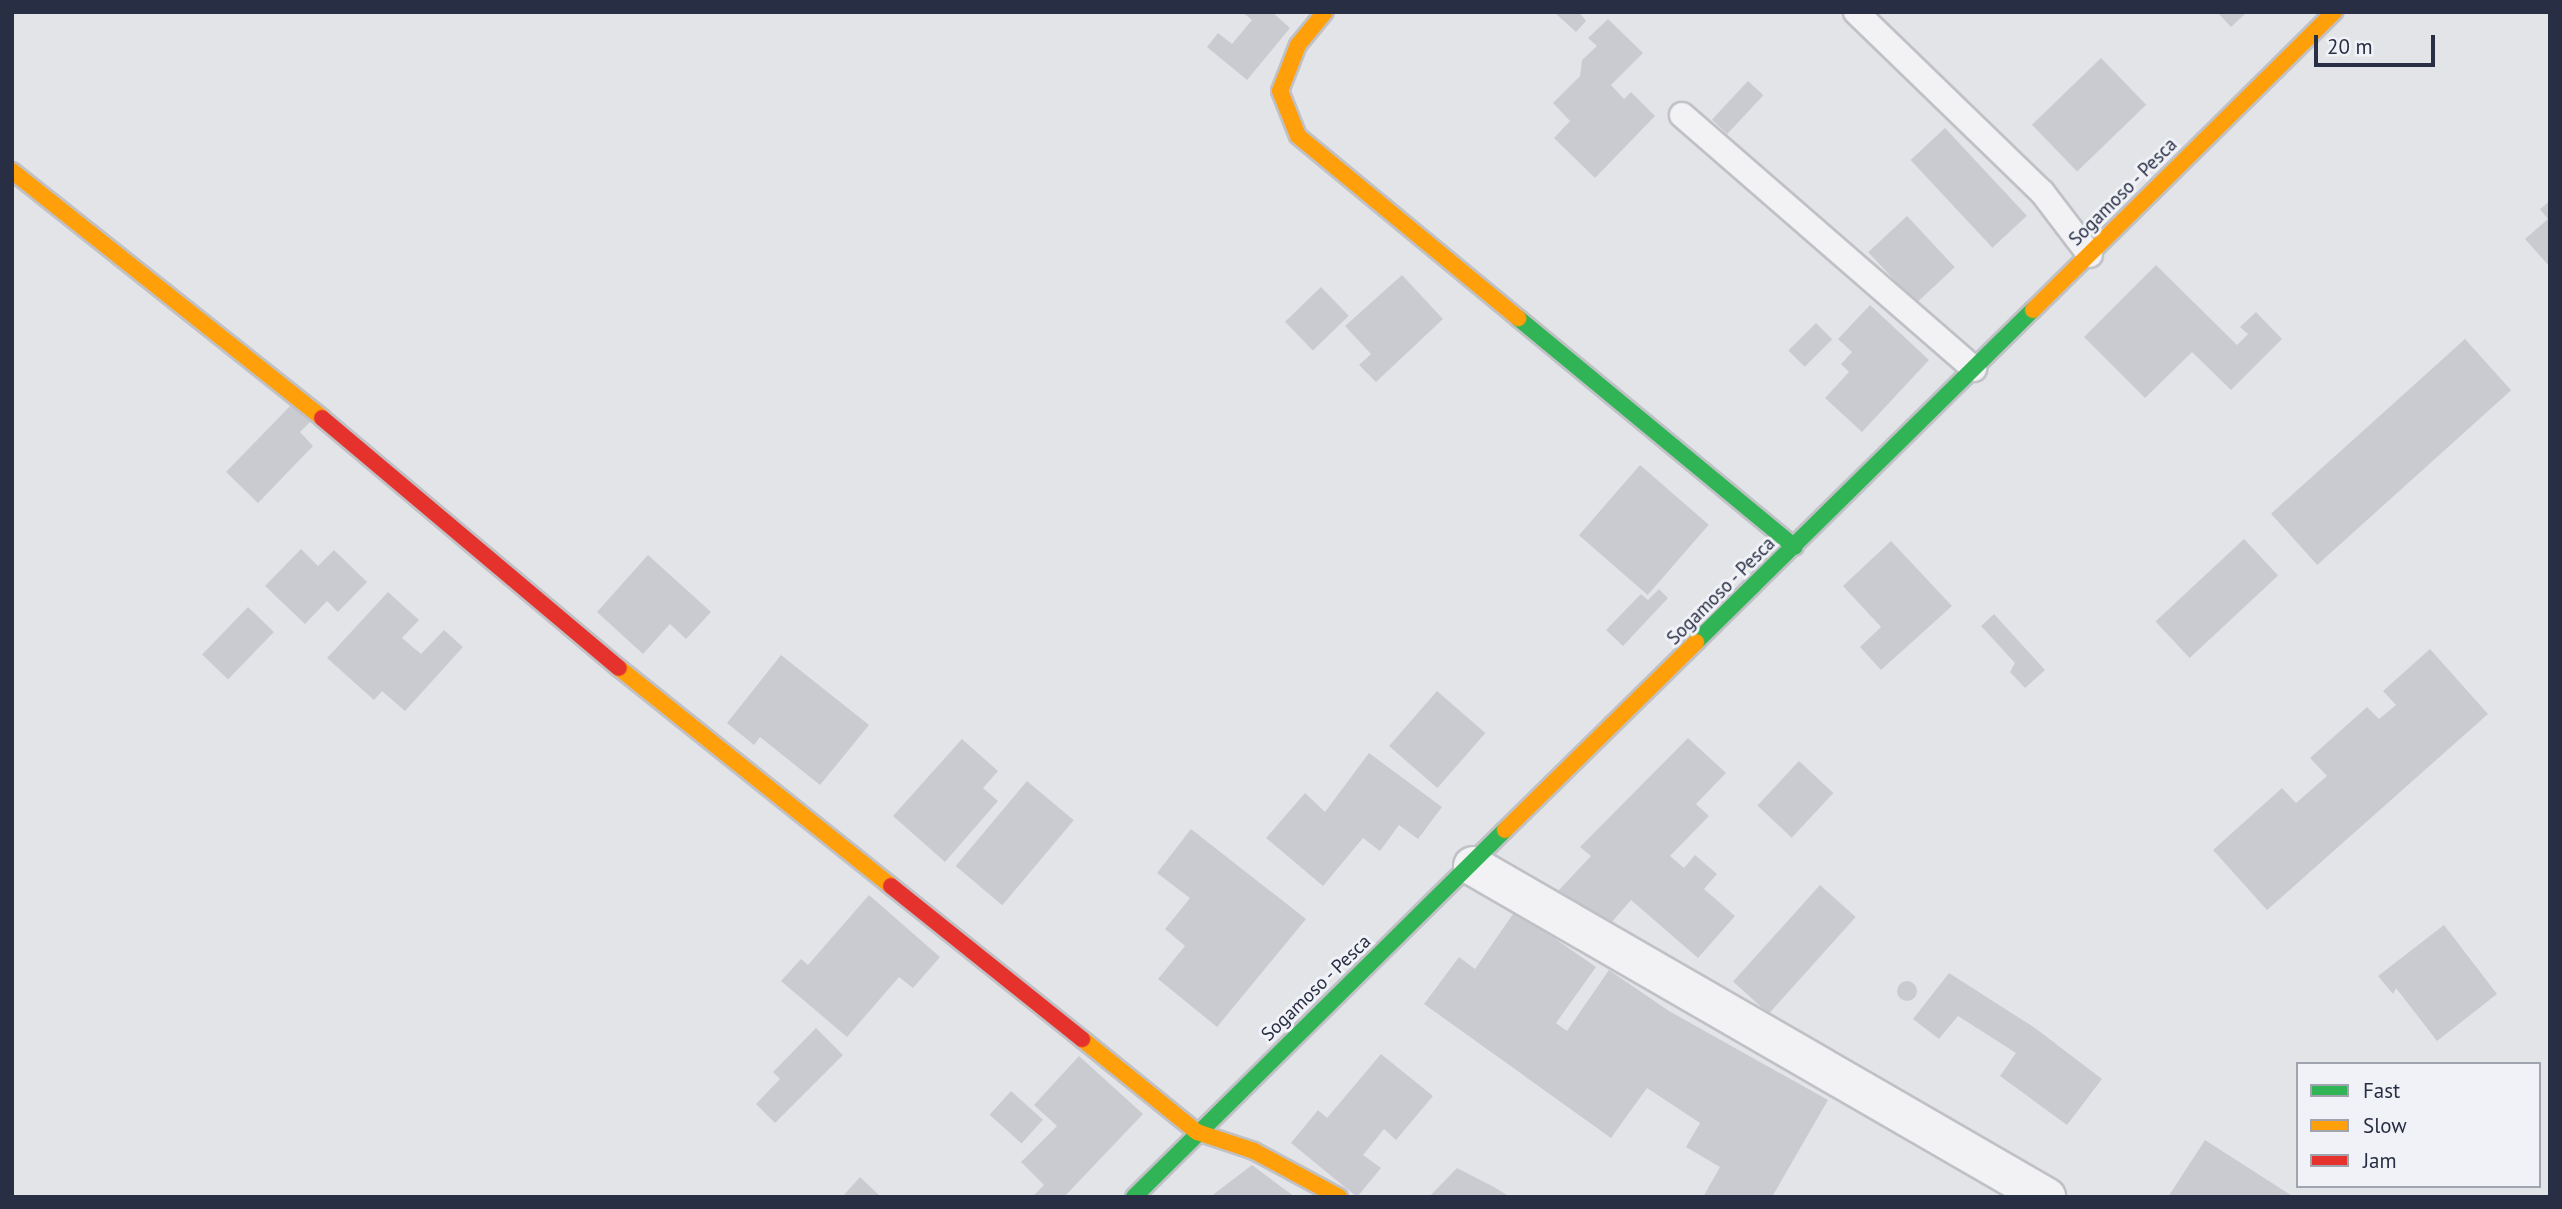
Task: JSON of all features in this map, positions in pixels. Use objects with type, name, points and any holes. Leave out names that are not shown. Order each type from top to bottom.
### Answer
[{"type":"street","points":[[1325,12],[1298,45],[1280,91],[1298,136],[1796,547]]},
{"type":"street","name":"Sogamoso - Pesca","points":[[1134,1197],[1197,1132],[1473,866],[2334,12]]},
{"type":"street","points":[[12,171],[291,392],[574,632],[1197,1132],[1254,1150],[1339,1197]]},
{"type":"street","points":[[1473,866],[2046,1197]]},
{"type":"lane","points":[[1856,12],[2042,192],[2090,255]]},
{"type":"lane","points":[[1682,115],[1974,369]]},
{"type":"building","points":[[1242,12],[1272,12],[1290,28],[1247,80],[1207,47],[1218,33],[1232,44],[1252,20]]},
{"type":"building","points":[[1554,12],[1579,12],[1586,21],[1576,32]]},
{"type":"building","points":[[2217,12],[2247,12],[2231,27]]},
{"type":"building","points":[[1608,19],[1643,53],[1611,85],[1624,99],[1631,92],[1655,116],[1595,178],[1554,138],[1570,121],[1553,103],[1580,76],[1582,60],[1597,46],[1588,38]]},
{"type":"building","points":[[2101,58],[2146,105],[2077,171],[2032,125]]},
{"type":"building","points":[[1748,81],[1763,95],[1727,134],[1712,120]]},
{"type":"building","points":[[1945,128],[2027,216],[1992,248],[1911,160]]},
{"type":"building","points":[[2550,201],[2550,267],[2525,239],[2548,219],[2540,209]]},
{"type":"building","points":[[1907,216],[1955,267],[1916,303],[1868,252]]},
{"type":"building","points":[[2156,265],[2237,345],[2248,334],[2240,327],[2256,312],[2282,339],[2231,390],[2192,352],[2145,398],[2084,337]]},
{"type":"building","points":[[1402,275],[1443,319],[1376,382],[1359,365],[1371,354],[1345,326]]},
{"type":"building","points":[[1321,287],[1349,316],[1313,351],[1285,322]]},
{"type":"building","points":[[1870,305],[1929,360],[1862,432],[1825,398],[1849,372],[1841,364],[1852,352],[1838,339]]},
{"type":"building","points":[[1816,323],[1832,339],[1805,367],[1788,351]]},
{"type":"building","points":[[2465,339],[2511,390],[2317,565],[2271,514]]},
{"type":"building","points":[[292,404],[310,422],[300,432],[313,446],[258,503],[226,472]]},
{"type":"building","points":[[1640,465],[1709,525],[1648,595],[1579,535]]},
{"type":"building","points":[[2244,539],[2278,576],[2190,658],[2156,622]]},
{"type":"building","points":[[1891,541],[1952,606],[1881,670],[1860,647],[1881,627],[1843,586]]},
{"type":"building","points":[[301,549],[318,566],[334,550],[367,582],[338,612],[327,601],[305,624],[265,586]]},
{"type":"building","points":[[648,555],[711,612],[686,639],[670,624],[643,654],[597,612]]},
{"type":"building","points":[[1659,589],[1668,598],[1623,646],[1606,630],[1641,594],[1648,600]]},
{"type":"building","points":[[388,592],[419,620],[402,638],[421,654],[444,630],[463,647],[405,711],[382,691],[374,700],[327,658]]},
{"type":"building","points":[[248,607],[274,632],[228,679],[202,654]]},
{"type":"building","points":[[1994,614],[2045,670],[2025,688],[2010,672],[2015,663],[1981,626]]},
{"type":"building","points":[[2430,649],[2488,714],[2267,910],[2213,850],[2282,788],[2296,803],[2327,776],[2310,758],[2367,707],[2379,719],[2396,705],[2383,691]]},
{"type":"building","points":[[781,655],[869,725],[820,785],[760,737],[754,745],[727,723]]},
{"type":"building","points":[[1437,691],[1485,733],[1437,788],[1389,746]]},
{"type":"building","points":[[1688,738],[1726,773],[1696,804],[1709,816],[1670,856],[1684,868],[1695,855],[1717,874],[1704,889],[1735,916],[1698,958],[1631,900],[1603,932],[1558,891],[1591,856],[1580,847]]},
{"type":"building","points":[[962,739],[998,771],[983,788],[998,801],[945,862],[893,816]]},
{"type":"building","points":[[1369,753],[1442,807],[1418,839],[1399,825],[1380,851],[1363,838],[1323,886],[1266,838],[1305,793],[1325,812]]},
{"type":"building","points":[[1799,761],[1833,793],[1792,838],[1757,806]]},
{"type":"building","points":[[1027,781],[1074,820],[1002,905],[956,866]]},
{"type":"building","points":[[1191,829],[1306,919],[1217,1027],[1158,979],[1185,946],[1165,929],[1190,898],[1157,873]]},
{"type":"building","points":[[1820,885],[1856,917],[1769,1014],[1733,982]]},
{"type":"building","points":[[869,895],[940,957],[913,988],[899,977],[847,1037],[781,981],[801,959],[808,965]]},
{"type":"building","points":[[1515,911],[1596,967],[1556,1023],[1567,1031],[1609,970],[1669,1011],[1828,1100],[1772,1197],[1703,1197],[1720,1167],[1686,1147],[1700,1123],[1647,1088],[1611,1138],[1424,1004],[1459,957],[1475,969]]},
{"type":"building","points":[[2444,925],[2497,994],[2437,1041],[2396,988],[2393,994],[2378,976]]},
{"type":"building","points":[[1949,973],[2035,1028],[2102,1079],[2067,1125],[2000,1076],[2016,1053],[1958,1016],[1939,1039],[1913,1019]]},
{"type":"building","points":[[1907,981],[1914,984],[1917,991],[1914,998],[1907,1001],[1900,998],[1897,991],[1900,984]]},
{"type":"building","points":[[816,1028],[843,1055],[775,1123],[756,1104],[780,1079],[773,1072]]},
{"type":"building","points":[[1381,1054],[1433,1096],[1396,1140],[1384,1129],[1363,1155],[1381,1168],[1357,1197],[1291,1143],[1318,1110],[1327,1118]]},
{"type":"building","points":[[1079,1056],[1143,1114],[1064,1197],[1032,1197],[1044,1185],[1021,1162],[1057,1126],[1034,1105]]},
{"type":"building","points":[[1011,1091],[1043,1120],[1022,1144],[990,1115]]},
{"type":"building","points":[[2205,1140],[2294,1197],[2168,1197]]},
{"type":"building","points":[[1252,1165],[1295,1197],[1210,1197]]},
{"type":"building","points":[[1457,1168],[1494,1187],[1510,1197],[1429,1197]]},
{"type":"building","points":[[860,1177],[881,1197],[842,1197]]},
{"type":"traffic: fast","points":[[1696,642],[2033,310]]},
{"type":"traffic: fast","points":[[1518,318],[1795,547]]},
{"type":"traffic: fast","points":[[1134,1197],[1505,830]]},
{"type":"traffic: slow","points":[[1325,12],[1298,45],[1280,91],[1298,136],[1518,318]]},
{"type":"traffic: slow","points":[[2033,310],[2334,12]]},
{"type":"traffic: slow","points":[[12,171],[322,418]]},
{"type":"traffic: slow","points":[[1505,830],[1696,642]]},
{"type":"traffic: slow","points":[[619,668],[891,886]]},
{"type":"traffic: slow","points":[[1082,1039],[1197,1132],[1254,1151],[1339,1197]]},
{"type":"traffic: jam","points":[[322,418],[619,668]]},
{"type":"traffic: jam","points":[[891,886],[1082,1039]]}]
